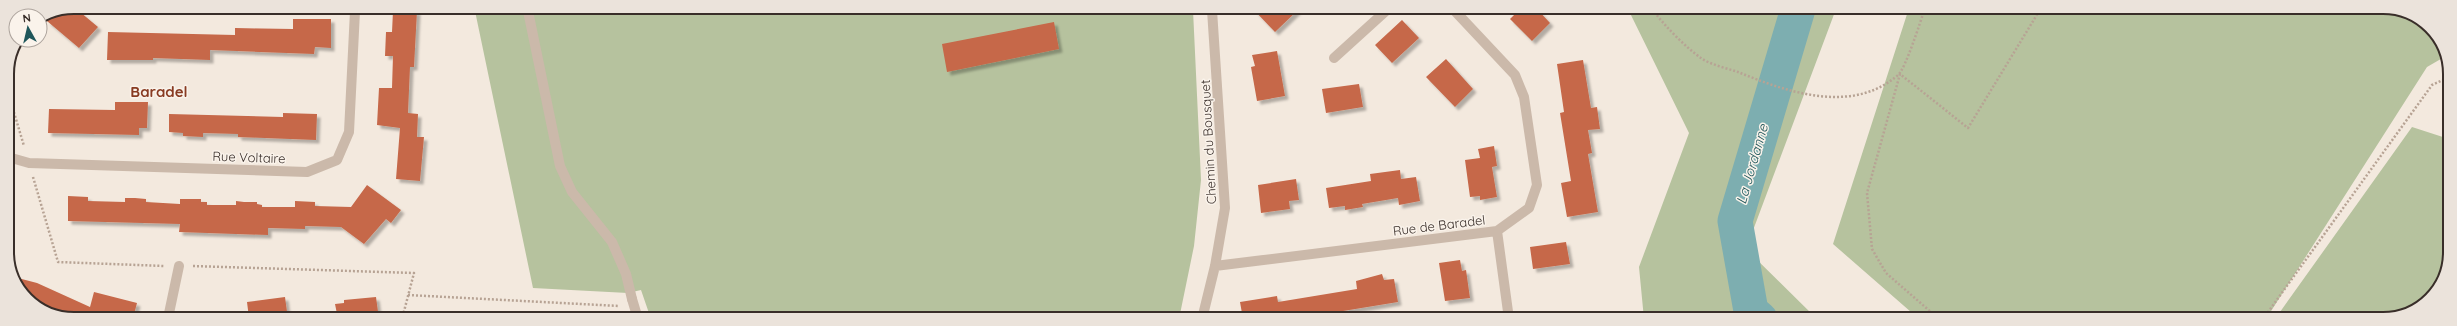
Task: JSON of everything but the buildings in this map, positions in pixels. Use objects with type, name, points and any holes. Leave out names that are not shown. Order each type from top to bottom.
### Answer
[{"type":"street","name":"Rue Voltaire","points":[[14,159],[29,163],[307,172],[337,160],[349,132],[355,14]]},
{"type":"street","points":[[529,14],[560,166],[572,192],[612,242],[626,274],[636,312]]},
{"type":"street","name":"Chemin du Bousquet","points":[[1204,312],[1215,266],[1225,208],[1212,14]]},
{"type":"street","points":[[1334,58],[1382,14]]},
{"type":"street","name":"Rue de Baradel","points":[[1215,266],[1497,231],[1529,208],[1537,185],[1524,97],[1515,75],[1458,14]]},
{"type":"street","points":[[1497,231],[1508,312]]},
{"type":"street","points":[[169,312],[179,266]]},
{"type":"path","points":[[1655,14],[1701,58],[1748,76],[1811,96],[1842,98],[1881,88],[1900,74]]},
{"type":"path","points":[[1923,14],[1900,74],[1868,193],[1872,249],[1886,273],[1931,312]]},
{"type":"path","points":[[1900,74],[1968,128],[2037,14]]},
{"type":"path","points":[[2268,312],[2432,85],[2443,80]]},
{"type":"path","points":[[14,113],[58,262],[414,273],[404,312]]},
{"type":"path","points":[[408,295],[633,303]]},
{"type":"green space","points":[[476,14],[1193,14],[1201,180],[1194,246],[1180,312],[649,312],[641,290],[628,293],[533,288]]},
{"type":"green space","points":[[1630,14],[1834,14],[1746,249],[1810,312],[1643,312],[1639,267],[1689,133]]},
{"type":"green space","points":[[1907,14],[2383,14],[2403,17],[2417,24],[2431,37],[2440,54],[2441,59],[2427,67],[2270,312],[1911,312],[1833,244]]},
{"type":"green space","points":[[2412,127],[2443,137],[2443,252],[2440,272],[2431,289],[2413,304],[2395,311],[2280,312]]},
{"type":"waterway","name":"La Jordanne","points":[[1752,312],[1735,221],[1797,14]]},
{"type":"district","name":"Baradel","points":[[159,92]]}]
